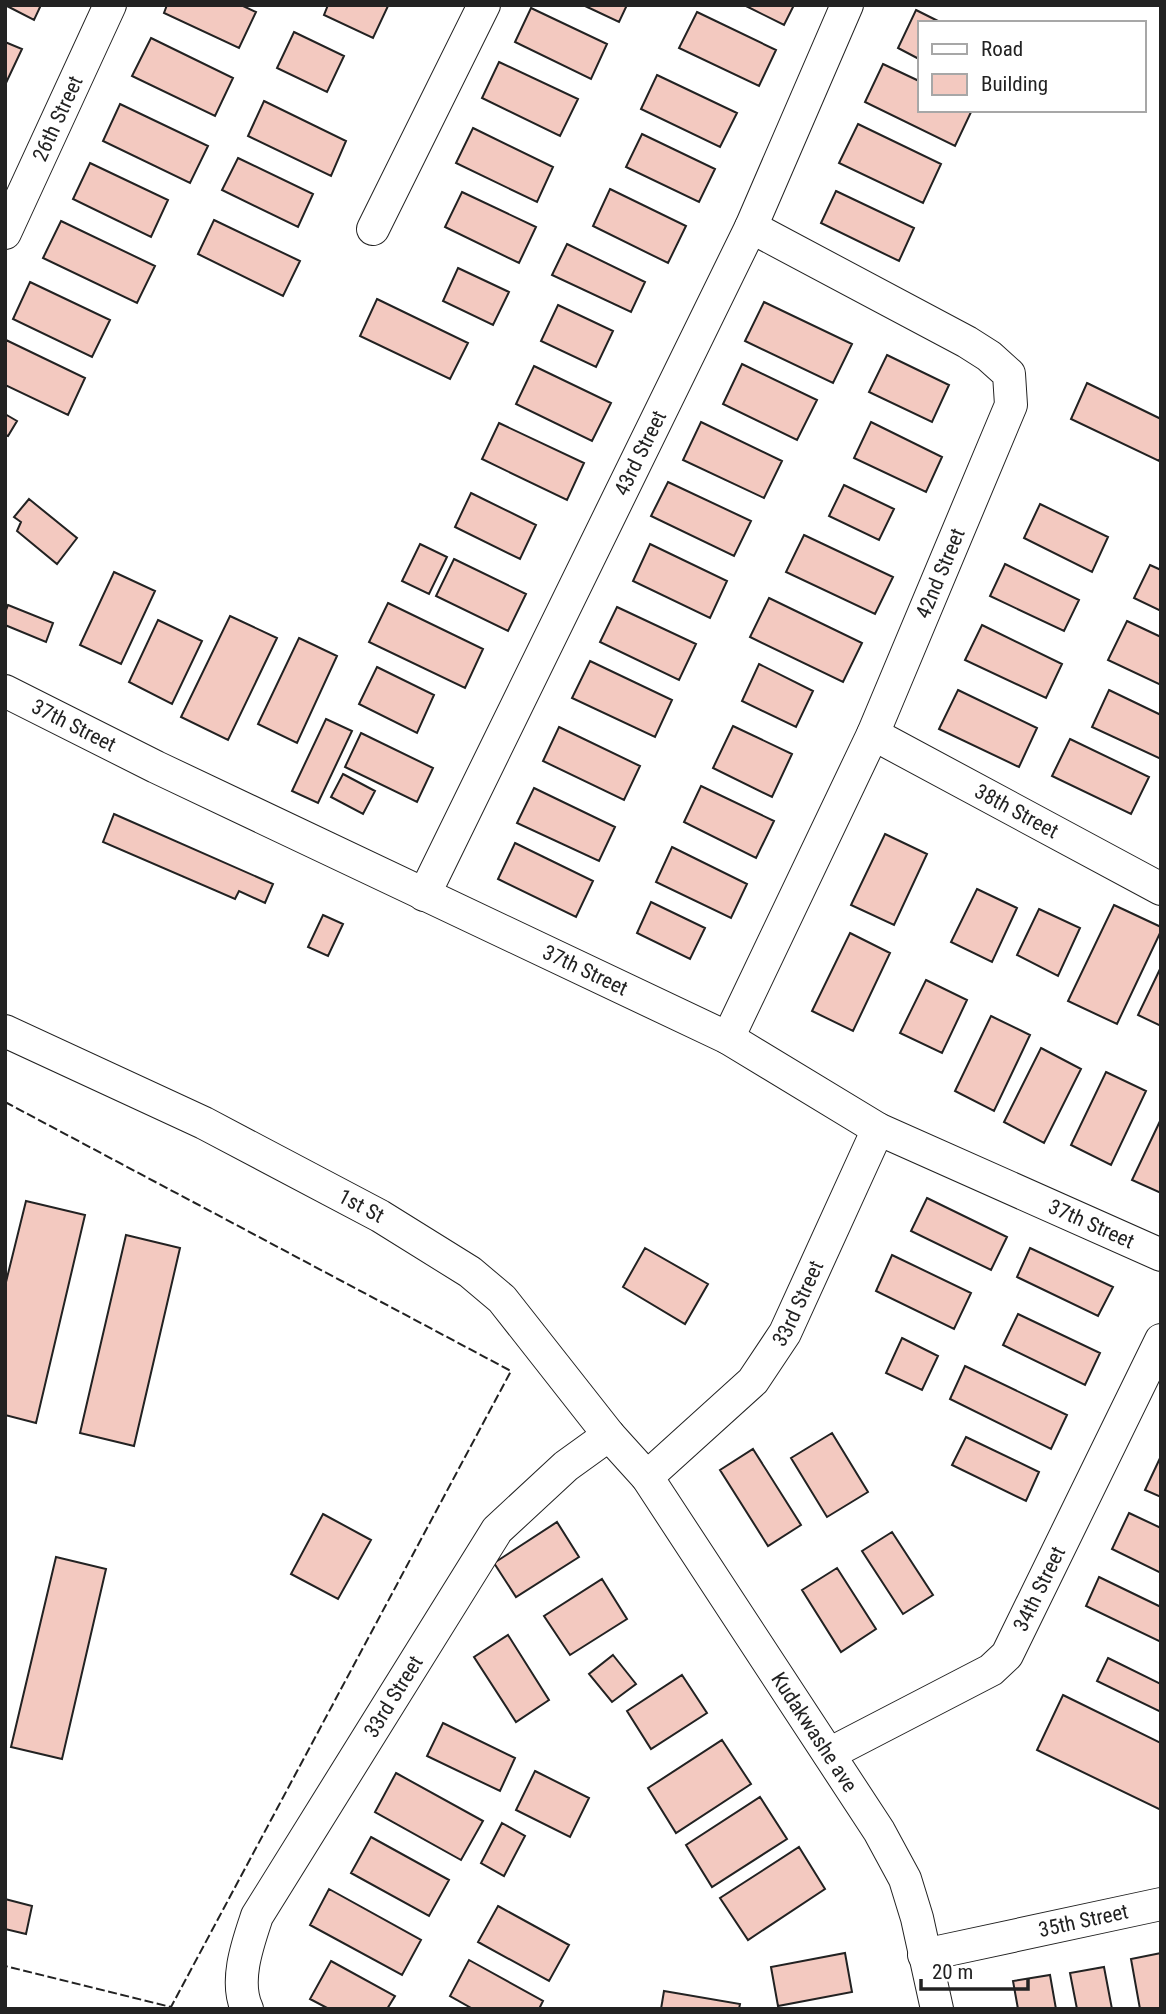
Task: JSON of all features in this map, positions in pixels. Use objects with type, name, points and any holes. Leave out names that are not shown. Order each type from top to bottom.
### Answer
[{"type":"street","name":"26th Street","points":[[8,222],[110,5]]},
{"type":"street","points":[[373,229],[484,5]]},
{"type":"street","name":"43rd Street","points":[[424,895],[751,227],[847,5]]},
{"type":"street","name":"42nd Street","points":[[729,1038],[873,734],[1011,405],[1009,374],[989,356],[751,227]]},
{"type":"street","name":"37th Street","points":[[5,691],[156,767],[729,1038],[878,1129],[1161,1255]]},
{"type":"street","name":"38th Street","points":[[873,734],[1161,889]]},
{"type":"street","name":"1st St","points":[[5,1031],[204,1123],[380,1216],[470,1272],[502,1299],[610,1435],[647,1476]]},
{"type":"street","name":"33rd Street","points":[[647,1476],[753,1381],[767,1363],[785,1333],[878,1129]]},
{"type":"street","name":"34th Street","points":[[830,1754],[991,1671],[1007,1655],[1161,1340]]},
{"type":"street","name":"33rd Street","points":[[245,2004],[243,1957],[257,1916],[497,1530],[566,1466],[610,1435]]},
{"type":"street","name":"Kudakwashe ave","points":[[647,1476],[879,1831],[905,1880],[918,1918],[937,2009]]},
{"type":"street","name":"35th Street","points":[[924,1955],[1161,1903]]},
{"type":"building","points":[[5,5],[41,5],[34,20]]},
{"type":"building","points":[[167,5],[241,5],[256,12],[239,48],[164,13]]},
{"type":"building","points":[[328,5],[388,6],[373,38],[324,15]]},
{"type":"building","points":[[583,5],[627,5],[619,22]]},
{"type":"building","points":[[744,5],[794,5],[784,25]]},
{"type":"building","points":[[531,8],[607,44],[591,79],[515,42]]},
{"type":"building","points":[[916,10],[938,21],[918,21],[918,58],[898,48]]},
{"type":"building","points":[[697,12],[776,50],[759,86],[679,48]]},
{"type":"building","points":[[294,32],[344,56],[327,92],[277,68]]},
{"type":"building","points":[[151,38],[233,78],[215,116],[132,76]]},
{"type":"building","points":[[5,42],[22,49],[5,85]]},
{"type":"building","points":[[499,62],[578,99],[560,136],[482,98]]},
{"type":"building","points":[[883,64],[918,81],[918,112],[971,112],[955,146],[865,102]]},
{"type":"building","points":[[657,75],[737,113],[720,147],[641,109]]},
{"type":"building","points":[[264,101],[346,141],[331,176],[248,136]]},
{"type":"building","points":[[120,104],[208,146],[190,183],[103,141]]},
{"type":"building","points":[[858,124],[941,164],[923,203],[839,163]]},
{"type":"building","points":[[473,128],[553,167],[537,202],[456,163]]},
{"type":"building","points":[[642,134],[715,169],[699,202],[626,167]]},
{"type":"building","points":[[238,158],[313,194],[298,227],[222,190]]},
{"type":"building","points":[[90,163],[168,200],[151,237],[73,199]]},
{"type":"building","points":[[610,189],[686,226],[668,263],[593,226]]},
{"type":"building","points":[[836,191],[914,228],[899,261],[821,223]]},
{"type":"building","points":[[462,192],[536,227],[519,263],[445,227]]},
{"type":"building","points":[[214,220],[300,261],[283,296],[198,254]]},
{"type":"building","points":[[61,221],[155,266],[137,303],[43,258]]},
{"type":"building","points":[[567,244],[645,282],[631,312],[552,275]]},
{"type":"building","points":[[458,268],[509,292],[493,325],[443,301]]},
{"type":"building","points":[[30,282],[110,320],[92,357],[13,319]]},
{"type":"building","points":[[377,299],[468,343],[450,379],[360,336]]},
{"type":"building","points":[[764,302],[852,344],[833,383],[745,341]]},
{"type":"building","points":[[558,305],[613,331],[596,367],[541,341]]},
{"type":"building","points":[[6,340],[85,378],[68,415],[5,385]]},
{"type":"building","points":[[887,355],[949,385],[932,422],[869,392]]},
{"type":"building","points":[[742,364],[817,400],[797,440],[723,404]]},
{"type":"building","points":[[534,366],[611,403],[592,441],[516,404]]},
{"type":"building","points":[[1087,383],[1161,419],[1159,461],[1071,419]]},
{"type":"building","points":[[5,414],[17,421],[8,436],[5,435]]},
{"type":"building","points":[[701,422],[782,461],[764,498],[683,460]]},
{"type":"building","points":[[871,422],[942,457],[926,492],[854,458]]},
{"type":"building","points":[[499,423],[584,463],[567,500],[482,459]]},
{"type":"building","points":[[668,482],[751,521],[734,556],[651,516]]},
{"type":"building","points":[[844,485],[894,509],[879,540],[829,516]]},
{"type":"building","points":[[471,493],[536,525],[520,559],[455,527]]},
{"type":"building","points":[[29,499],[77,538],[57,564],[17,531],[21,522],[14,517]]},
{"type":"building","points":[[1040,504],[1108,537],[1092,572],[1024,538]]},
{"type":"building","points":[[804,535],[893,577],[875,614],[786,572]]},
{"type":"building","points":[[420,544],[447,557],[429,594],[402,581]]},
{"type":"building","points":[[650,544],[727,581],[710,618],[633,581]]},
{"type":"building","points":[[454,559],[526,594],[508,631],[436,596]]},
{"type":"building","points":[[1005,564],[1079,600],[1064,631],[990,596]]},
{"type":"building","points":[[1150,565],[1161,570],[1161,611],[1134,598]]},
{"type":"building","points":[[114,572],[155,591],[121,664],[80,645]]},
{"type":"building","points":[[769,598],[862,643],[843,682],[750,637]]},
{"type":"building","points":[[388,603],[483,649],[465,688],[369,642]]},
{"type":"building","points":[[8,605],[53,623],[46,642],[5,625]]},
{"type":"building","points":[[617,607],[696,644],[679,680],[600,642]]},
{"type":"building","points":[[230,616],[277,638],[228,740],[181,717]]},
{"type":"building","points":[[158,620],[202,641],[172,704],[129,682]]},
{"type":"building","points":[[1127,621],[1161,637],[1161,685],[1108,660]]},
{"type":"building","points":[[982,625],[1062,664],[1046,698],[965,660]]},
{"type":"building","points":[[299,638],[337,656],[297,743],[258,724]]},
{"type":"building","points":[[590,661],[672,700],[655,737],[572,698]]},
{"type":"building","points":[[759,664],[813,691],[796,727],[742,701]]},
{"type":"building","points":[[377,667],[434,695],[417,733],[359,704]]},
{"type":"building","points":[[958,690],[1037,728],[1019,767],[939,729]]},
{"type":"building","points":[[1109,690],[1161,715],[1161,759],[1092,727]]},
{"type":"building","points":[[326,719],[352,731],[318,803],[292,791]]},
{"type":"building","points":[[733,726],[792,754],[772,797],[713,768]]},
{"type":"building","points":[[559,727],[640,766],[624,800],[543,761]]},
{"type":"building","points":[[361,733],[433,768],[417,802],[345,767]]},
{"type":"building","points":[[1070,739],[1149,777],[1131,814],[1052,776]]},
{"type":"building","points":[[343,774],[375,791],[363,814],[331,797]]},
{"type":"building","points":[[701,786],[774,821],[756,858],[684,822]]},
{"type":"building","points":[[534,788],[615,827],[599,861],[517,823]]},
{"type":"building","points":[[114,814],[273,884],[265,903],[239,891],[235,899],[103,842]]},
{"type":"building","points":[[885,834],[927,854],[894,925],[851,905]]},
{"type":"building","points":[[515,843],[593,881],[576,917],[498,879]]},
{"type":"building","points":[[672,847],[747,884],[731,918],[656,882]]},
{"type":"building","points":[[977,889],[1017,908],[992,962],[951,942]]},
{"type":"building","points":[[651,902],[705,928],[690,959],[637,933]]},
{"type":"building","points":[[1114,905],[1161,927],[1117,1024],[1068,1001]]},
{"type":"building","points":[[1039,909],[1080,928],[1058,976],[1017,955]]},
{"type":"building","points":[[323,915],[343,924],[328,956],[308,947]]},
{"type":"building","points":[[850,933],[890,953],[853,1031],[812,1011]]},
{"type":"building","points":[[1161,967],[1161,1026],[1138,1015]]},
{"type":"building","points":[[926,980],[967,1000],[942,1053],[900,1033]]},
{"type":"building","points":[[991,1016],[1030,1035],[994,1111],[955,1091]]},
{"type":"building","points":[[1041,1048],[1081,1069],[1044,1143],[1004,1122]]},
{"type":"building","points":[[1106,1072],[1146,1091],[1111,1165],[1071,1145]]},
{"type":"building","points":[[1161,1119],[1161,1193],[1132,1180]]},
{"type":"building","points":[[927,1198],[1007,1237],[991,1270],[911,1231]]},
{"type":"building","points":[[26,1201],[85,1215],[36,1423],[5,1415],[5,1286]]},
{"type":"building","points":[[126,1235],[180,1248],[134,1446],[80,1433]]},
{"type":"building","points":[[645,1248],[708,1284],[685,1324],[623,1287]]},
{"type":"building","points":[[1030,1248],[1113,1287],[1098,1316],[1017,1277]]},
{"type":"building","points":[[892,1255],[971,1293],[954,1329],[876,1291]]},
{"type":"building","points":[[1018,1314],[1100,1353],[1085,1385],[1003,1345]]},
{"type":"building","points":[[902,1338],[938,1356],[922,1390],[886,1373]]},
{"type":"building","points":[[965,1366],[1067,1415],[1051,1449],[950,1399]]},
{"type":"building","points":[[832,1433],[868,1492],[827,1517],[791,1458]]},
{"type":"building","points":[[966,1437],[1039,1472],[1026,1501],[952,1465]]},
{"type":"building","points":[[753,1449],[801,1525],[768,1546],[720,1470]]},
{"type":"building","points":[[1161,1456],[1161,1497],[1145,1490]]},
{"type":"building","points":[[1129,1513],[1161,1528],[1161,1573],[1112,1549]]},
{"type":"building","points":[[323,1514],[371,1540],[338,1599],[291,1574]]},
{"type":"building","points":[[557,1522],[579,1557],[516,1597],[494,1563]]},
{"type":"building","points":[[892,1532],[933,1595],[903,1614],[862,1551]]},
{"type":"building","points":[[56,1557],[106,1569],[62,1759],[11,1747]]},
{"type":"building","points":[[837,1568],[876,1629],[841,1652],[802,1590]]},
{"type":"building","points":[[1099,1577],[1161,1607],[1161,1642],[1086,1606]]},
{"type":"building","points":[[602,1579],[627,1619],[570,1655],[544,1616]]},
{"type":"building","points":[[508,1635],[549,1700],[516,1722],[474,1657]]},
{"type":"building","points":[[613,1655],[636,1684],[612,1702],[589,1674]]},
{"type":"building","points":[[1108,1658],[1161,1684],[1161,1712],[1097,1681]]},
{"type":"building","points":[[682,1675],[707,1713],[651,1749],[627,1711]]},
{"type":"building","points":[[1063,1695],[1161,1743],[1161,1810],[1037,1750]]},
{"type":"building","points":[[443,1723],[515,1758],[500,1791],[427,1756]]},
{"type":"building","points":[[722,1740],[751,1784],[676,1833],[648,1788]]},
{"type":"building","points":[[535,1771],[589,1798],[570,1837],[516,1810]]},
{"type":"building","points":[[396,1773],[483,1821],[461,1860],[375,1812]]},
{"type":"building","points":[[760,1797],[787,1839],[712,1887],[686,1845]]},
{"type":"building","points":[[502,1823],[525,1836],[504,1876],[481,1863]]},
{"type":"building","points":[[371,1837],[449,1880],[429,1916],[351,1873]]},
{"type":"building","points":[[799,1847],[825,1889],[748,1940],[720,1898]]},
{"type":"building","points":[[329,1889],[421,1940],[402,1975],[310,1925]]},
{"type":"building","points":[[5,1899],[32,1906],[26,1934],[5,1929]]},
{"type":"building","points":[[498,1906],[569,1945],[549,1981],[478,1942]]},
{"type":"building","points":[[845,1953],[852,1992],[778,2006],[771,1967]]},
{"type":"building","points":[[1161,1953],[1161,2009],[1140,2009],[1131,1959]]},
{"type":"building","points":[[469,1960],[543,2001],[539,2009],[473,2009],[450,1996]]},
{"type":"building","points":[[331,1961],[395,1996],[387,2009],[329,2009],[310,1999]]},
{"type":"building","points":[[1104,1967],[1112,2009],[1077,2009],[1070,1973]]},
{"type":"building","points":[[1050,1975],[1056,2009],[1018,2009],[1013,1981]]},
{"type":"building","points":[[664,1991],[740,2004],[739,2009],[661,2009]]},
{"type":"fence","points":[[5,1102],[511,1371],[171,2007],[5,1966]]}]
